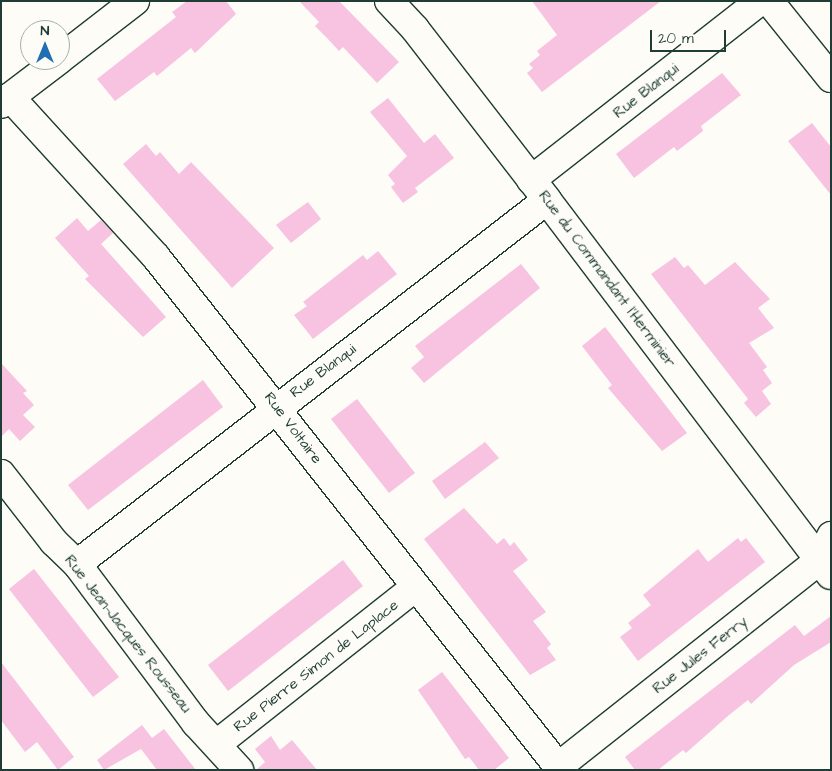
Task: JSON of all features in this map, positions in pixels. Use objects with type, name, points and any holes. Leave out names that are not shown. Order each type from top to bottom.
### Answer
[{"type":"street","points":[[70,51],[135,1]]},
{"type":"street","name":"Rue du Commandant l'Herminier","points":[[388,1],[415,29],[825,568]]},
{"type":"street","name":"Rue Blanqui","points":[[77,564],[277,406],[539,190],[760,1]]},
{"type":"street","points":[[769,1],[831,78]]},
{"type":"street","points":[[6,100],[46,70]]},
{"type":"street","name":"Rue Voltaire","points":[[6,100],[156,257],[277,406],[414,588],[560,768]]},
{"type":"street","name":"Rue Jean-Jacques Rousseau","points":[[1,474],[54,542],[77,564],[196,722],[218,743],[238,770]]},
{"type":"street","name":"Rue Jules Ferry","points":[[560,768],[825,568],[831,536]]},
{"type":"street","name":"Rue Pierre Simon de Laplace","points":[[218,743],[414,588]]},
{"type":"building","points":[[187,1],[226,1],[236,14],[195,53],[191,48],[157,76],[154,72],[115,101],[97,79],[176,17],[172,12]]},
{"type":"building","points":[[299,1],[339,1],[399,62],[377,83],[343,47],[339,51],[315,26],[319,22]]},
{"type":"building","points":[[532,1],[661,1],[542,92],[527,73],[533,68],[529,64],[540,55],[537,51],[557,35]]},
{"type":"building","points":[[722,73],[741,95],[701,126],[703,131],[677,151],[674,147],[634,178],[616,154]]},
{"type":"building","points":[[388,98],[424,143],[435,134],[454,158],[415,188],[418,192],[403,203],[391,187],[395,184],[388,175],[407,156],[370,112]]},
{"type":"building","points":[[812,123],[831,147],[831,195],[788,141]]},
{"type":"building","points":[[146,144],[156,156],[160,152],[179,174],[191,162],[274,248],[232,288],[123,164]]},
{"type":"building","points":[[308,202],[321,219],[291,243],[276,225]]},
{"type":"building","points":[[77,218],[88,231],[101,220],[113,233],[101,244],[166,317],[143,337],[85,279],[89,276],[55,238]]},
{"type":"building","points":[[378,251],[397,274],[313,339],[294,315],[307,306],[303,302],[363,255],[367,260]]},
{"type":"building","points":[[675,257],[684,268],[688,265],[705,285],[735,262],[770,299],[758,308],[774,328],[749,343],[767,367],[763,370],[772,383],[762,391],[771,404],[756,417],[744,403],[748,399],[651,274]]},
{"type":"building","points":[[521,264],[540,288],[424,383],[411,368],[424,357],[415,346]]},
{"type":"building","points":[[605,327],[687,433],[662,451],[608,388],[612,385],[582,346]]},
{"type":"building","points":[[1,363],[27,391],[23,393],[34,405],[23,415],[35,427],[20,441],[9,429],[1,437]]},
{"type":"building","points":[[203,380],[223,407],[88,510],[68,485]]},
{"type":"building","points":[[357,399],[415,473],[389,493],[331,419]]},
{"type":"building","points":[[485,442],[499,458],[445,499],[432,481]]},
{"type":"building","points":[[464,508],[497,544],[504,538],[510,546],[514,542],[528,560],[513,571],[546,612],[533,621],[551,644],[547,648],[556,660],[530,675],[424,539]]},
{"type":"building","points":[[738,538],[741,542],[746,538],[765,562],[638,661],[620,637],[632,628],[628,623],[651,605],[643,595],[698,549],[708,562]]},
{"type":"building","points":[[343,560],[363,586],[228,691],[208,665]]},
{"type":"building","points":[[34,569],[119,677],[93,697],[9,589]]},
{"type":"building","points":[[831,616],[831,642],[794,665],[751,704],[748,700],[686,753],[683,750],[658,770],[635,770],[625,757],[795,625],[804,636]]},
{"type":"building","points":[[1,662],[74,757],[58,770],[37,742],[25,752],[1,720]]},
{"type":"building","points":[[442,672],[509,758],[494,770],[479,770],[469,757],[465,759],[418,690]]},
{"type":"building","points":[[142,725],[152,738],[164,729],[196,770],[157,770],[141,749],[104,770],[97,760]]},
{"type":"building","points":[[271,736],[280,750],[292,740],[317,770],[256,770],[265,762],[255,749]]}]
